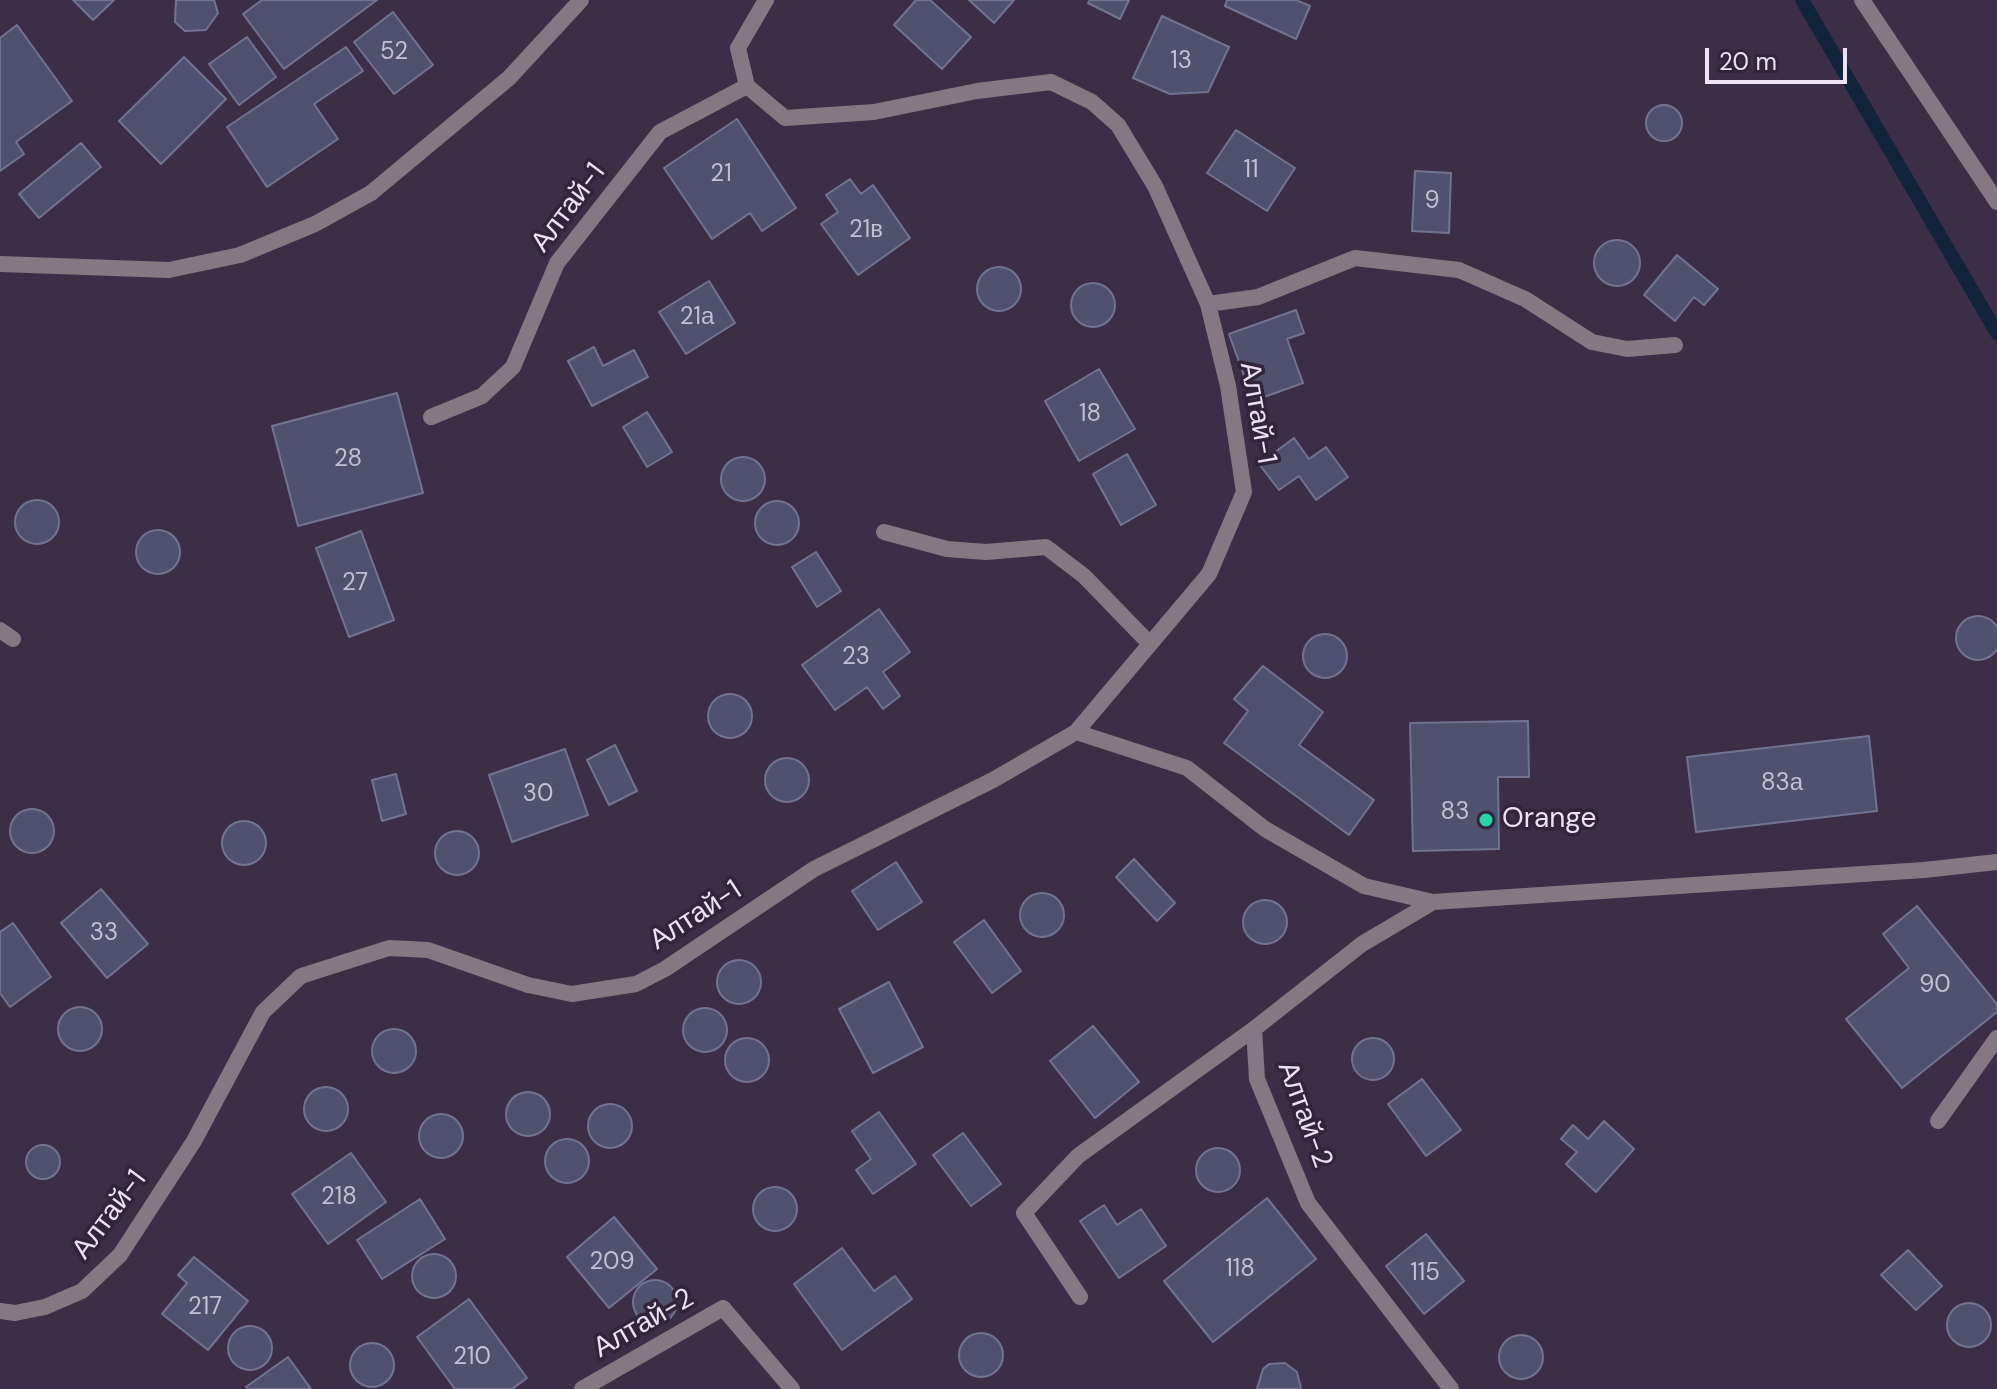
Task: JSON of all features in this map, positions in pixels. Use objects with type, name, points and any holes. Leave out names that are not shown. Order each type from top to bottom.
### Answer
[{"type":"street","points":[[0,264],[169,270],[240,255],[315,224],[371,193],[509,78],[581,0]]},
{"type":"street","points":[[747,86],[738,48],[766,0]]},
{"type":"street","points":[[1862,0],[1997,202]]},
{"type":"street","name":"Алтай-1","points":[[0,1311],[15,1313],[45,1307],[82,1291],[120,1255],[194,1141],[263,1012],[301,976],[389,948],[428,950],[528,985],[572,994],[636,984],[665,969],[814,869],[993,780],[1076,732],[1209,574],[1244,492],[1228,386],[1208,304],[1155,186],[1118,125],[1092,102],[1051,82],[977,91],[874,112],[785,118],[747,86],[660,132],[557,263],[513,367],[482,396],[431,417]]},
{"type":"street","points":[[1208,304],[1258,297],[1355,258],[1459,270],[1525,299],[1592,342],[1627,349],[1675,345]]},
{"type":"street","points":[[884,532],[947,549],[986,552],[1046,547],[1084,576],[1150,644]]},
{"type":"street","points":[[1076,732],[1187,768],[1265,829],[1364,886],[1433,902],[1924,870],[1997,862]]},
{"type":"street","points":[[1080,1297],[1024,1213],[1078,1156],[1254,1029],[1362,944],[1433,902]]},
{"type":"street","name":"Алтай-2","points":[[1254,1029],[1257,1079],[1308,1203],[1451,1389]]},
{"type":"street","points":[[1938,1121],[1997,1038]]},
{"type":"street","name":"Алтай-2","points":[[582,1389],[723,1308],[792,1389]]},
{"type":"building","points":[[73,0],[114,0],[93,20]]},
{"type":"building","points":[[176,0],[214,0],[218,13],[206,30],[185,31],[175,22]]},
{"type":"building","points":[[262,0],[377,0],[284,69],[243,14]]},
{"type":"building","points":[[916,0],[930,0],[971,37],[942,69],[894,25]]},
{"type":"building","points":[[969,0],[1014,0],[994,23]]},
{"type":"building","points":[[1090,0],[1129,0],[1120,19],[1088,3]]},
{"type":"building","points":[[1227,0],[1296,0],[1310,6],[1296,39],[1225,6]]},
{"type":"building","points":[[393,12],[433,65],[394,94],[354,42]]},
{"type":"building","points":[[1162,16],[1229,47],[1208,92],[1170,94],[1133,78]]},
{"type":"building","points":[[17,25],[72,101],[16,142],[24,154],[0,171],[0,38]]},
{"type":"building","points":[[247,37],[276,77],[239,105],[209,64]]},
{"type":"building","points":[[346,47],[363,71],[314,104],[338,139],[267,187],[227,127]]},
{"type":"building","points":[[184,57],[226,99],[161,164],[119,121]]},
{"type":"building","points":[[1664,105],[1677,110],[1682,123],[1677,136],[1664,141],[1651,136],[1646,123],[1651,110]]},
{"type":"building","points":[[737,119],[796,208],[762,231],[750,213],[712,239],[664,168]]},
{"type":"building","points":[[1236,130],[1295,168],[1267,211],[1207,173]]},
{"type":"building","points":[[81,143],[101,167],[39,218],[19,194]]},
{"type":"building","points":[[1415,171],[1451,173],[1449,233],[1412,231]]},
{"type":"building","points":[[850,179],[861,194],[873,185],[910,238],[858,275],[821,224],[838,212],[826,195]]},
{"type":"building","points":[[1617,240],[1633,247],[1640,263],[1633,279],[1617,286],[1601,279],[1594,263],[1601,247]]},
{"type":"building","points":[[1677,255],[1718,289],[1704,305],[1694,297],[1675,321],[1644,295]]},
{"type":"building","points":[[999,267],[1015,273],[1021,289],[1015,305],[999,311],[983,305],[977,289],[983,273]]},
{"type":"building","points":[[709,281],[735,323],[686,354],[659,312]]},
{"type":"building","points":[[1093,283],[1109,289],[1115,305],[1109,321],[1093,327],[1077,321],[1071,305],[1077,289]]},
{"type":"building","points":[[1296,310],[1304,333],[1287,339],[1303,383],[1253,401],[1229,334]]},
{"type":"building","points":[[594,347],[603,366],[634,350],[648,377],[592,406],[568,361]]},
{"type":"building","points":[[1099,369],[1135,429],[1079,461],[1045,401]]},
{"type":"building","points":[[397,393],[423,493],[298,526],[272,426]]},
{"type":"building","points":[[647,412],[672,452],[647,467],[623,427]]},
{"type":"building","points":[[1294,438],[1309,459],[1326,447],[1348,477],[1316,500],[1299,476],[1279,490],[1259,464]]},
{"type":"building","points":[[1127,454],[1156,505],[1121,525],[1093,474]]},
{"type":"building","points":[[743,457],[759,463],[765,479],[759,495],[743,501],[727,495],[721,479],[727,463]]},
{"type":"building","points":[[37,500],[53,506],[59,522],[53,538],[37,544],[21,538],[15,522],[21,506]]},
{"type":"building","points":[[777,501],[793,507],[799,523],[793,539],[777,545],[761,539],[755,523],[761,507]]},
{"type":"building","points":[[158,530],[174,536],[180,552],[174,568],[158,574],[142,568],[136,552],[142,536]]},
{"type":"building","points":[[361,531],[394,620],[349,637],[316,548]]},
{"type":"building","points":[[816,552],[841,591],[817,607],[792,567]]},
{"type":"building","points":[[879,609],[910,652],[883,672],[900,696],[883,709],[867,687],[835,710],[802,665]]},
{"type":"building","points":[[1978,616],[1993,623],[2000,638],[1993,653],[1978,660],[1963,653],[1956,638],[1963,623]]},
{"type":"building","points":[[1325,634],[1341,640],[1347,656],[1341,672],[1325,678],[1309,672],[1303,656],[1309,640]]},
{"type":"building","points":[[1263,666],[1323,712],[1299,745],[1374,800],[1349,835],[1224,743],[1248,711],[1234,699]]},
{"type":"building","points":[[730,694],[746,700],[752,716],[746,732],[730,738],[714,732],[708,716],[714,700]]},
{"type":"building","points":[[1528,721],[1529,777],[1498,777],[1499,849],[1413,851],[1410,723]]},
{"type":"building","points":[[1869,736],[1877,811],[1696,832],[1687,757]]},
{"type":"building","points":[[615,745],[637,791],[609,805],[587,760]]},
{"type":"building","points":[[565,749],[588,815],[512,842],[489,775]]},
{"type":"building","points":[[787,758],[803,764],[809,780],[803,796],[787,802],[771,796],[765,780],[771,764]]},
{"type":"building","points":[[396,774],[406,814],[382,821],[372,780]]},
{"type":"building","points":[[32,809],[48,815],[54,831],[48,847],[32,853],[16,847],[10,831],[16,815]]},
{"type":"building","points":[[244,821],[260,827],[266,843],[260,859],[244,865],[228,859],[222,843],[228,827]]},
{"type":"building","points":[[457,831],[473,837],[479,853],[473,869],[457,875],[441,869],[435,853],[441,837]]},
{"type":"building","points":[[1134,859],[1175,903],[1157,921],[1116,877]]},
{"type":"building","points":[[896,862],[922,902],[878,930],[852,891]]},
{"type":"building","points":[[101,889],[148,944],[107,978],[61,923]]},
{"type":"building","points":[[1042,893],[1058,899],[1064,915],[1058,931],[1042,937],[1026,931],[1020,915],[1026,899]]},
{"type":"building","points":[[1265,900],[1281,906],[1287,922],[1281,938],[1265,944],[1249,938],[1243,922],[1249,906]]},
{"type":"building","points":[[1917,906],[1997,1004],[1997,1012],[1902,1088],[1846,1019],[1909,968],[1883,934]]},
{"type":"building","points":[[984,920],[1021,971],[992,993],[954,942]]},
{"type":"building","points":[[13,923],[51,977],[10,1007],[0,993],[0,932]]},
{"type":"building","points":[[739,960],[755,966],[761,982],[755,998],[739,1004],[723,998],[717,982],[723,966]]},
{"type":"building","points":[[889,982],[923,1047],[873,1073],[839,1009]]},
{"type":"building","points":[[80,1007],[96,1013],[102,1029],[96,1045],[80,1051],[64,1045],[58,1029],[64,1013]]},
{"type":"building","points":[[705,1008],[721,1014],[727,1030],[721,1046],[705,1052],[689,1046],[683,1030],[689,1014]]},
{"type":"building","points":[[1093,1026],[1139,1082],[1095,1118],[1050,1061]]},
{"type":"building","points":[[394,1029],[410,1035],[416,1051],[410,1067],[394,1073],[378,1067],[372,1051],[378,1035]]},
{"type":"building","points":[[747,1038],[763,1044],[769,1060],[763,1076],[747,1082],[731,1076],[725,1060],[731,1044]]},
{"type":"building","points":[[1373,1038],[1388,1044],[1394,1059],[1388,1074],[1373,1080],[1358,1074],[1352,1059],[1358,1044]]},
{"type":"building","points":[[1422,1079],[1461,1130],[1426,1156],[1388,1104]]},
{"type":"building","points":[[326,1087],[342,1093],[348,1109],[342,1125],[326,1131],[310,1125],[304,1109],[310,1093]]},
{"type":"building","points":[[528,1092],[544,1098],[550,1114],[544,1130],[528,1136],[512,1130],[506,1114],[512,1098]]},
{"type":"building","points":[[610,1104],[626,1110],[632,1126],[626,1142],[610,1148],[594,1142],[588,1126],[594,1110]]},
{"type":"building","points":[[879,1112],[916,1164],[873,1194],[856,1170],[871,1159],[852,1131]]},
{"type":"building","points":[[441,1114],[457,1120],[463,1136],[457,1152],[441,1158],[425,1152],[419,1136],[425,1120]]},
{"type":"building","points":[[1604,1121],[1634,1149],[1596,1192],[1566,1164],[1577,1152],[1561,1139],[1573,1125],[1588,1139]]},
{"type":"building","points":[[963,1133],[1001,1184],[971,1206],[933,1155]]},
{"type":"building","points":[[567,1139],[583,1145],[589,1161],[583,1177],[567,1183],[551,1177],[545,1161],[551,1145]]},
{"type":"building","points":[[43,1145],[55,1150],[60,1162],[55,1174],[43,1179],[31,1174],[26,1162],[31,1150]]},
{"type":"building","points":[[1218,1148],[1234,1154],[1240,1170],[1234,1186],[1218,1192],[1202,1186],[1196,1170],[1202,1154]]},
{"type":"building","points":[[351,1153],[386,1202],[328,1244],[292,1194]]},
{"type":"building","points":[[775,1187],[791,1193],[797,1209],[791,1225],[775,1231],[759,1225],[753,1209],[759,1193]]},
{"type":"building","points":[[1267,1198],[1316,1259],[1213,1342],[1164,1281]]},
{"type":"building","points":[[420,1199],[445,1239],[382,1279],[357,1240]]},
{"type":"building","points":[[1104,1205],[1117,1225],[1141,1209],[1166,1246],[1119,1278],[1080,1221]]},
{"type":"building","points":[[614,1217],[657,1269],[609,1308],[567,1257]]},
{"type":"building","points":[[1426,1234],[1464,1281],[1424,1314],[1386,1266]]},
{"type":"building","points":[[842,1248],[874,1291],[895,1276],[912,1299],[842,1350],[794,1284]]},
{"type":"building","points":[[1908,1250],[1942,1286],[1916,1310],[1881,1275]]},
{"type":"building","points":[[434,1254],[450,1260],[456,1276],[450,1292],[434,1298],[418,1292],[412,1276],[418,1260]]},
{"type":"building","points":[[194,1257],[248,1301],[208,1350],[162,1314],[187,1283],[178,1275]]},
{"type":"building","points":[[655,1280],[671,1286],[677,1302],[671,1318],[655,1324],[639,1318],[633,1302],[639,1286]]},
{"type":"building","points":[[469,1299],[527,1378],[512,1389],[455,1389],[417,1337]]},
{"type":"building","points":[[1969,1303],[1985,1309],[1991,1325],[1985,1341],[1969,1347],[1953,1341],[1947,1325],[1953,1309]]},
{"type":"building","points":[[250,1326],[266,1332],[272,1348],[266,1364],[250,1370],[234,1364],[228,1348],[234,1332]]},
{"type":"building","points":[[981,1333],[997,1339],[1003,1355],[997,1371],[981,1377],[965,1371],[959,1355],[965,1339]]},
{"type":"building","points":[[1521,1335],[1537,1341],[1543,1357],[1537,1373],[1521,1379],[1505,1373],[1499,1357],[1505,1341]]},
{"type":"building","points":[[372,1343],[388,1349],[394,1365],[388,1381],[372,1387],[356,1381],[350,1365],[356,1349]]},
{"type":"building","points":[[288,1357],[311,1389],[246,1387]]},
{"type":"building","points":[[1285,1363],[1297,1372],[1301,1389],[1257,1389],[1263,1369],[1269,1364]]},
{"type":"waterway","points":[[1802,0],[1997,333]]},
{"type":"place","name":"Orange","points":[[1486,820]]}]
